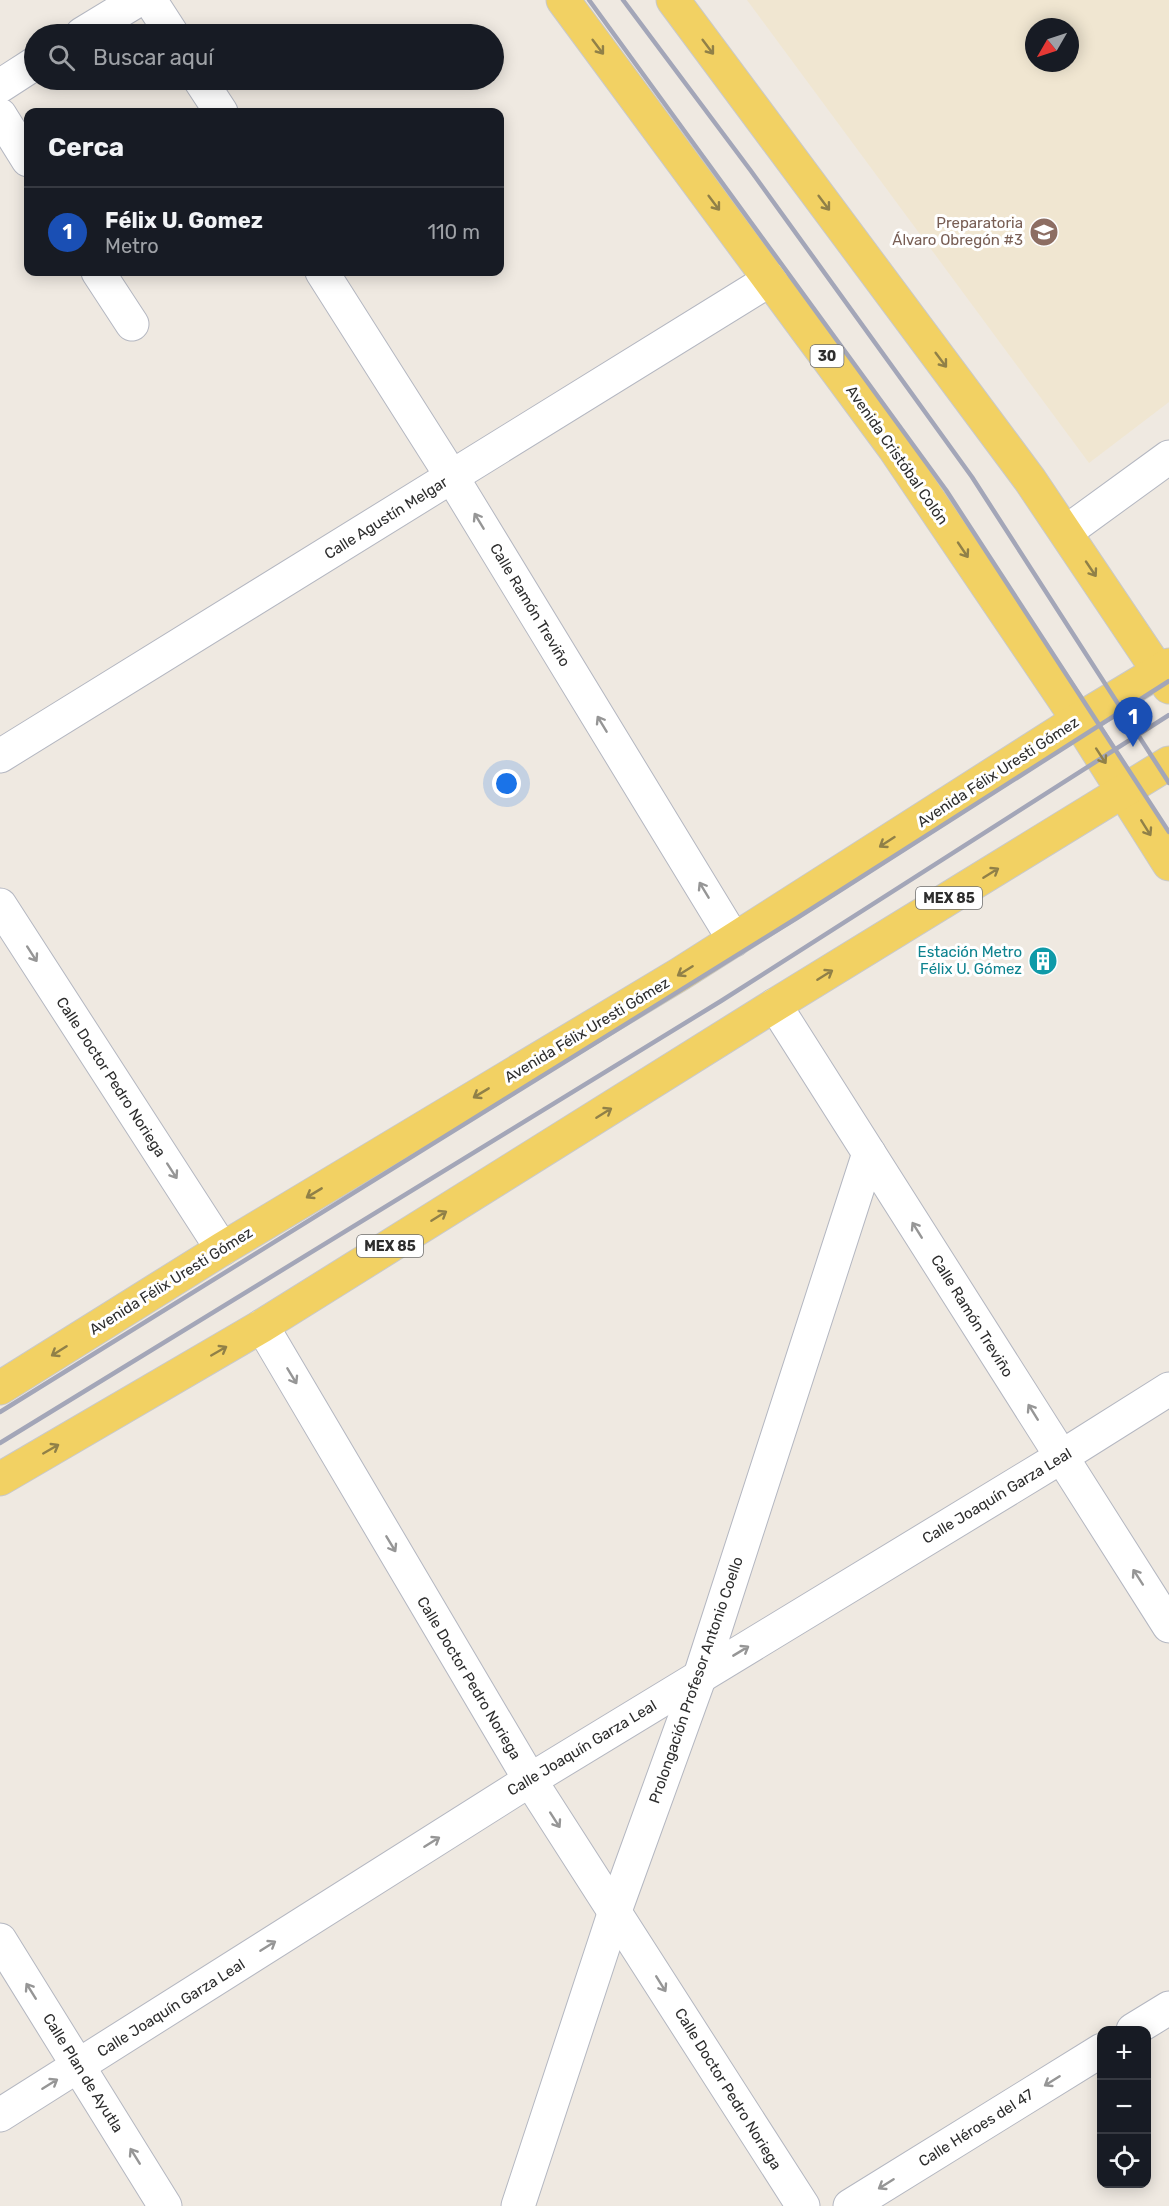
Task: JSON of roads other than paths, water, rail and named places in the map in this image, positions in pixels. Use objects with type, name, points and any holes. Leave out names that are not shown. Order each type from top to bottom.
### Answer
[{"type":"main road","name":"Avenida Cristóbal Colón","points":[[563,0],[894,448],[1078,720],[1169,864]]},
{"type":"main road","points":[[673,0],[1030,480],[1166,674]]},
{"type":"main road","name":"Avenida Félix Uresti Gómez","points":[[0,1388],[222,1249],[734,940],[1078,720],[1166,674]]},
{"type":"main road","name":"MEX 85","points":[[0,1479],[262,1326],[775,1005],[1169,763]]},
{"type":"street","points":[[98,24],[138,0]]},
{"type":"street","points":[[150,0],[166,24]]},
{"type":"street","points":[[0,86],[24,70]]},
{"type":"street","points":[[207,90],[218,108]]},
{"type":"street","points":[[0,115],[24,154]]},
{"type":"street","points":[[101,276],[132,324]]},
{"type":"street","name":"Calle Ramón Treviño","points":[[325,276],[452,477],[734,940]]},
{"type":"street","name":"Calle Agustín Melgar","points":[[0,756],[771,279]]},
{"type":"street","points":[[1066,532],[1169,457]]},
{"type":"street","name":"Calle Doctor Pedro Noriega","points":[[0,905],[222,1249]]},
{"type":"street","name":"Calle Ramón Treviño","points":[[775,1005],[1169,1626]]},
{"type":"street","name":"Prolongación Profesor Antonio Coello","points":[[519,2206],[615,1911],[700,1676],[869,1153]]},
{"type":"street","name":"Calle Doctor Pedro Noriega","points":[[262,1326],[530,1780],[803,2206]]},
{"type":"street","name":"Calle Joaquín Garza Leal","points":[[0,2115],[530,1780],[1169,1389]]},
{"type":"street","name":"Calle Plan de Ayutla","points":[[0,1940],[165,2206]]},
{"type":"street","points":[[1141,2026],[1169,2008]]},
{"type":"street","name":"Calle Héroes del 47","points":[[850,2206],[1097,2052]]},
{"type":"railway","points":[[589,0],[946,490],[1169,832]]},
{"type":"railway","points":[[623,0],[751,171],[972,477],[1169,783]]},
{"type":"railway","points":[[0,1412],[797,918],[1169,681]]},
{"type":"railway","points":[[0,1443],[721,1001],[1169,715]]},
{"type":"place","name":"Preparatoria Álvaro Obregón #3","points":[[1044,232]]},
{"type":"place","name":"Félix U. Gomez","points":[[1133,747]]},
{"type":"place","name":"Estación Metro Félix U. Gómez","points":[[1043,961]]}]
